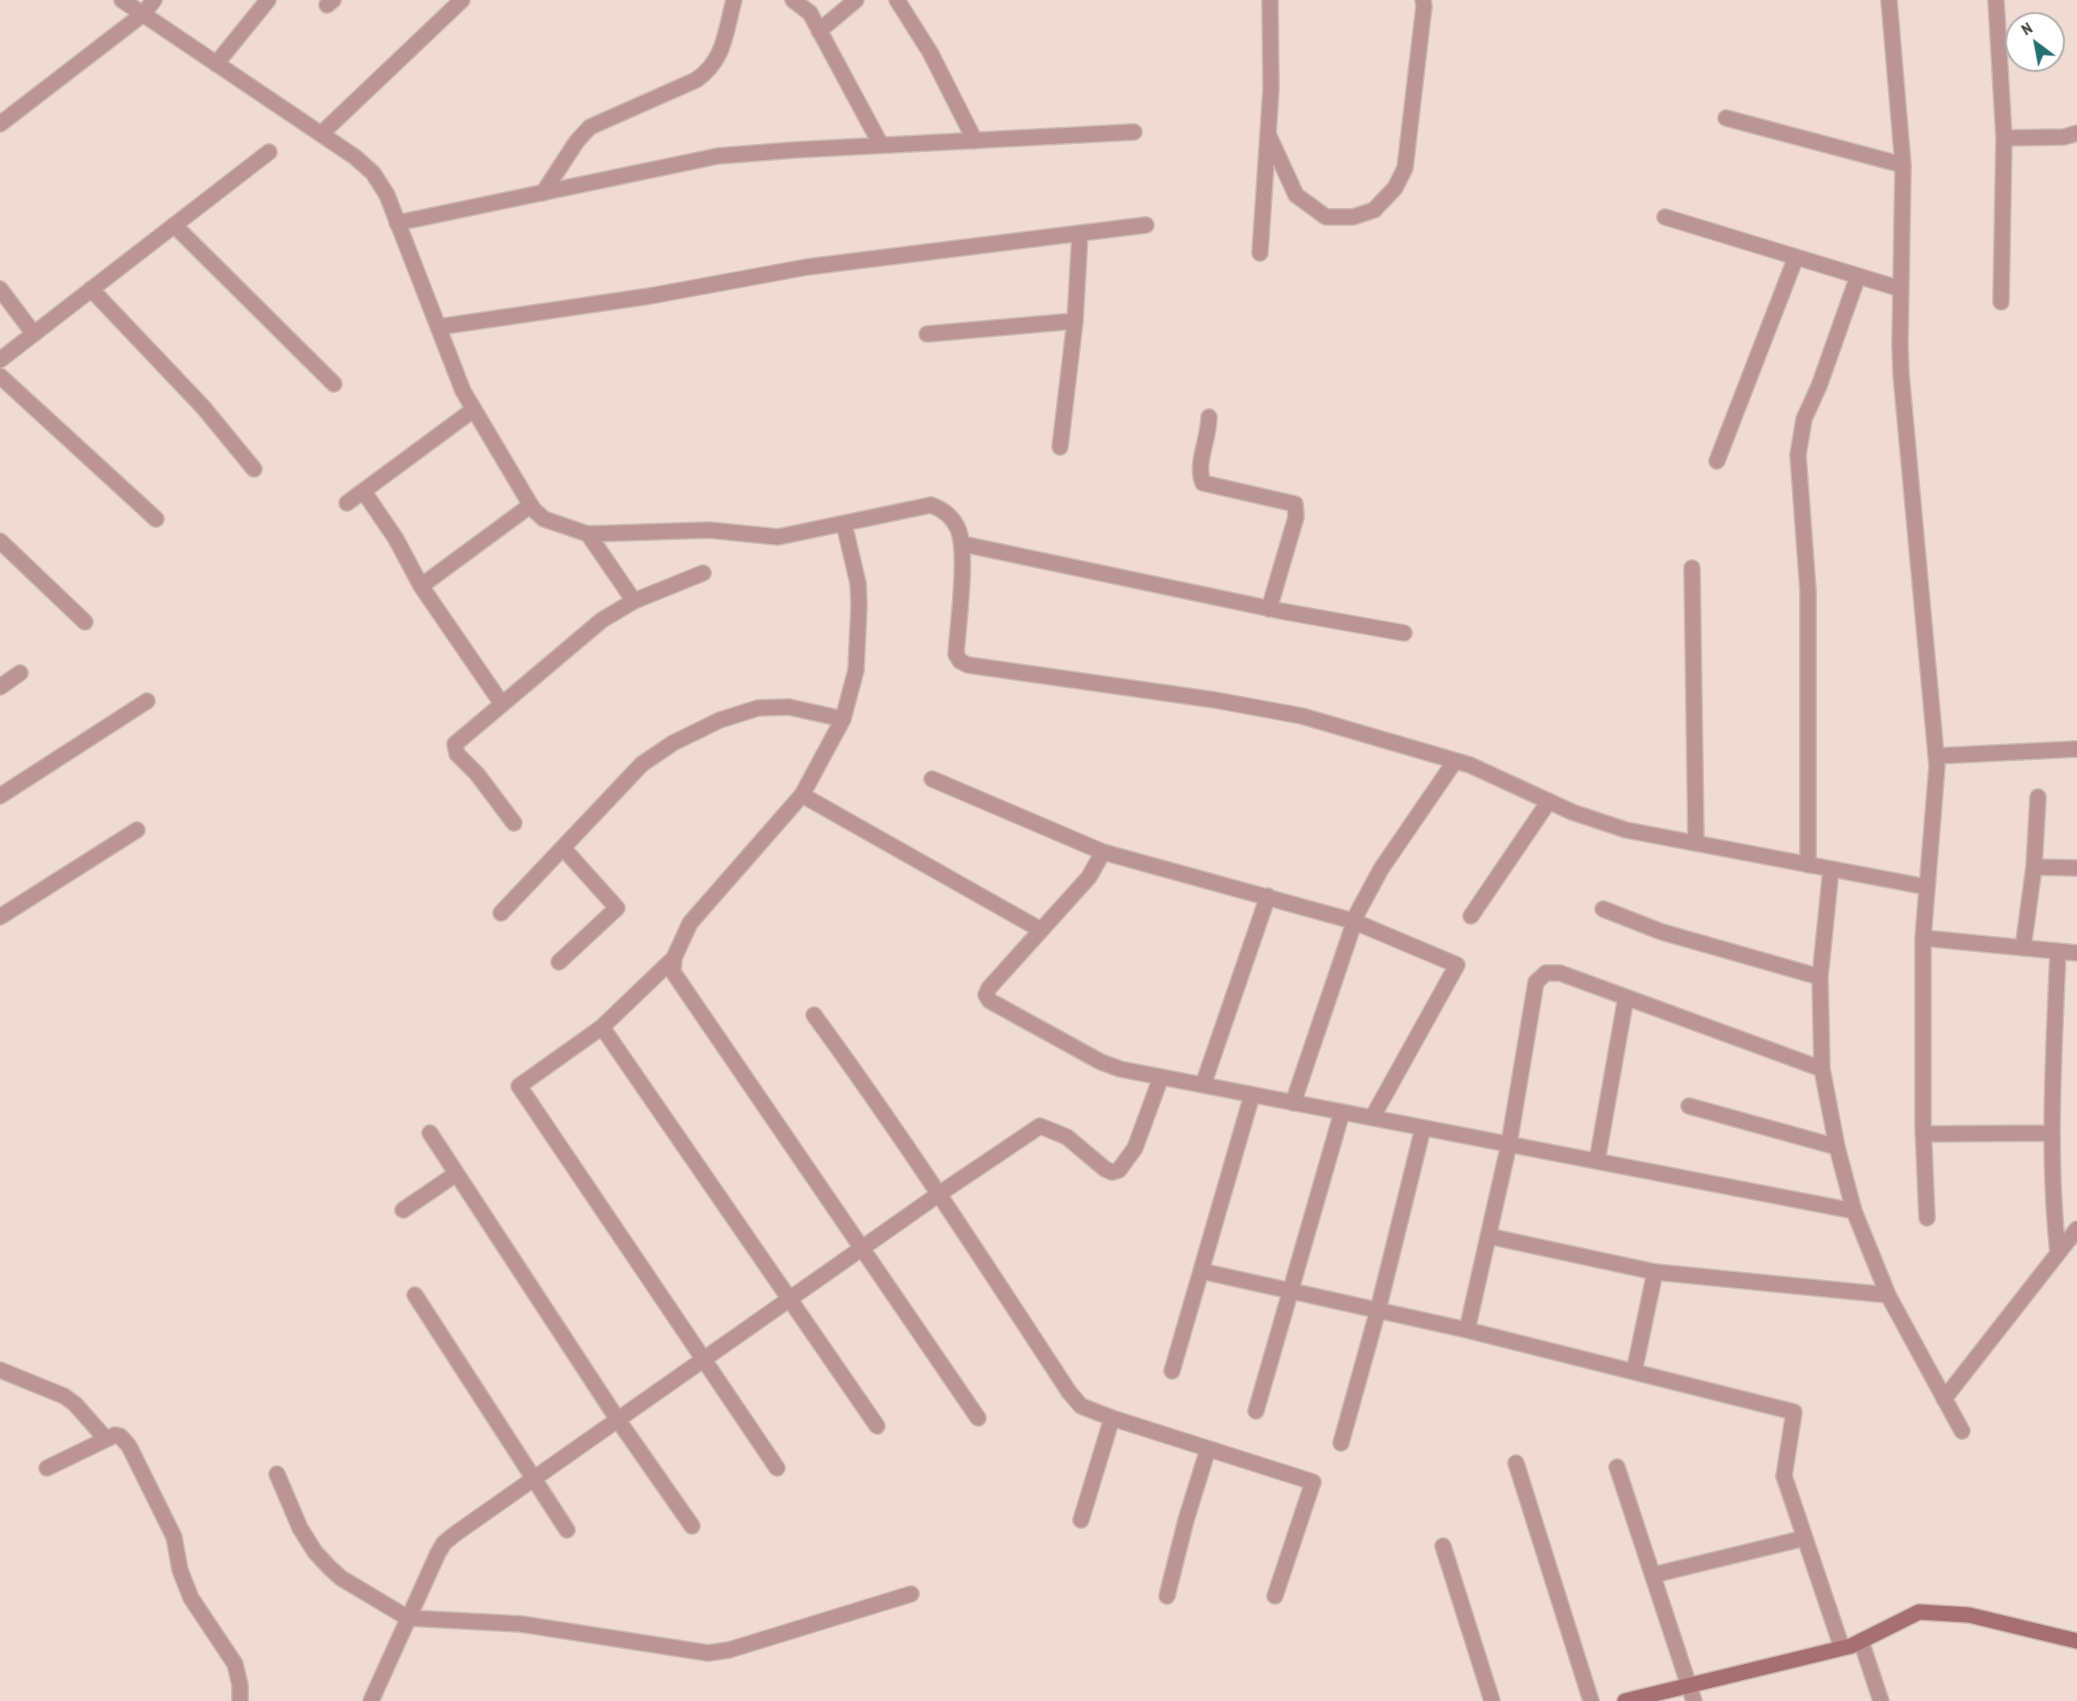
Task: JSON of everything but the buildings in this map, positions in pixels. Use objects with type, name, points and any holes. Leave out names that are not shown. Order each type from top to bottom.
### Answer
[{"type":"street","points":[[122,0],[355,157],[373,173],[387,195],[463,392],[531,505],[544,519],[588,534],[708,530],[778,537],[931,505],[943,510],[957,527],[963,544],[956,654],[960,661],[968,665],[1215,700],[1302,716],[1470,765],[1572,812],[1626,830],[1927,887]]},
{"type":"street","points":[[0,124],[143,14],[154,0]]},
{"type":"street","points":[[216,63],[268,0]]},
{"type":"street","points":[[321,134],[462,0]]},
{"type":"street","points":[[543,193],[577,141],[590,127],[696,80],[710,70],[720,55],[734,0]]},
{"type":"street","points":[[793,0],[810,13],[881,145]]},
{"type":"street","points":[[819,31],[856,0]]},
{"type":"street","points":[[897,0],[930,52],[975,141]]},
{"type":"street","points":[[1260,253],[1271,89],[1270,0]]},
{"type":"street","points":[[1268,134],[1296,195],[1326,217],[1353,218],[1374,210],[1395,189],[1405,168],[1423,0]]},
{"type":"street","points":[[1889,0],[1903,165],[1901,374],[1937,766],[1923,938],[1923,1134],[1927,1218]]},
{"type":"street","points":[[1996,0],[2004,138],[2001,302]]},
{"type":"street","points":[[1726,117],[1903,165]]},
{"type":"street","points":[[398,223],[718,156],[1134,132]]},
{"type":"street","points":[[2004,138],[2064,137],[2077,133]]},
{"type":"street","points":[[0,360],[269,152]]},
{"type":"street","points":[[1665,217],[1901,289]]},
{"type":"street","points":[[174,225],[334,384]]},
{"type":"street","points":[[438,327],[650,296],[807,267],[1146,225]]},
{"type":"street","points":[[1060,447],[1075,321],[1080,233]]},
{"type":"street","points":[[1717,461],[1796,257]]},
{"type":"street","points":[[1808,865],[1808,591],[1798,455],[1804,419],[1819,386],[1857,276]]},
{"type":"street","points":[[0,289],[34,334]]},
{"type":"street","points":[[91,289],[203,406],[254,469]]},
{"type":"street","points":[[927,334],[1075,321]]},
{"type":"street","points":[[0,376],[156,519]]},
{"type":"street","points":[[347,503],[473,410]]},
{"type":"street","points":[[1209,417],[1209,433],[1199,473],[1203,483],[1295,504],[1296,517],[1269,609]]},
{"type":"street","points":[[364,492],[396,539],[421,586],[502,704]]},
{"type":"street","points":[[421,586],[531,505]]},
{"type":"street","points":[[843,524],[858,583],[859,605],[856,670],[843,719],[802,795],[690,923],[674,958],[673,972],[978,1418]]},
{"type":"street","points":[[588,534],[634,601]]},
{"type":"street","points":[[0,541],[85,622]]},
{"type":"street","points":[[963,544],[1269,609],[1404,633]]},
{"type":"street","points":[[1692,568],[1695,843]]},
{"type":"street","points":[[514,824],[477,774],[457,754],[455,744],[602,620],[634,601],[703,573]]},
{"type":"street","points":[[0,687],[20,673]]},
{"type":"street","points":[[0,796],[147,700]]},
{"type":"street","points":[[501,914],[642,764],[673,743],[720,720],[758,708],[789,707],[843,719]]},
{"type":"street","points":[[1936,756],[2077,749]]},
{"type":"street","points":[[1293,1103],[1353,921],[1381,869],[1455,761]]},
{"type":"street","points":[[932,779],[1103,852],[1353,921],[1457,965],[1372,1118]]},
{"type":"street","points":[[802,795],[1041,930]]},
{"type":"street","points":[[2023,948],[2034,867],[2038,797]]},
{"type":"street","points":[[1471,916],[1549,801]]},
{"type":"street","points":[[0,917],[137,830]]},
{"type":"street","points":[[560,962],[617,908],[563,848]]},
{"type":"street","points":[[1103,852],[1089,877],[989,988],[986,995],[990,1001],[1101,1062],[1120,1069],[1203,1086],[1854,1211]]},
{"type":"street","points":[[2034,867],[2077,868]]},
{"type":"street","points":[[1830,869],[1820,977],[1822,1069],[1837,1147],[1854,1211],[1888,1295],[1962,1431]]},
{"type":"street","points":[[1203,1086],[1268,897]]},
{"type":"street","points":[[1603,909],[1662,932],[1820,977]]},
{"type":"street","points":[[1923,938],[2077,953]]},
{"type":"street","points":[[2058,951],[2052,1133],[2054,1216],[2058,1253]]},
{"type":"street","points":[[674,958],[602,1027],[519,1086],[777,1468]]},
{"type":"street","points":[[1467,1330],[1509,1144],[1536,982],[1546,973],[1560,973],[1822,1069]]},
{"type":"street","points":[[1597,1161],[1626,997]]},
{"type":"street","points":[[814,1015],[939,1194],[1069,1392],[1081,1406],[1313,1482],[1275,1596]]},
{"type":"street","points":[[602,1027],[877,1426]]},
{"type":"street","points":[[370,1701],[444,1543],[939,1194],[1040,1126],[1067,1137],[1105,1170],[1112,1172],[1119,1170],[1136,1148],[1161,1077]]},
{"type":"street","points":[[1172,1371],[1252,1095]]},
{"type":"street","points":[[1689,1106],[1837,1147]]},
{"type":"street","points":[[1256,1411],[1342,1112]]},
{"type":"street","points":[[1341,1443],[1378,1310],[1423,1128]]},
{"type":"street","points":[[430,1133],[618,1420],[692,1526]]},
{"type":"street","points":[[1923,1134],[2052,1133]]},
{"type":"street","points":[[403,1210],[456,1174]]},
{"type":"street","points":[[1944,1399],[2077,1228]]},
{"type":"street","points":[[1488,1236],[1655,1272],[1888,1295]]},
{"type":"street","points":[[1201,1270],[1467,1330],[1794,1412],[1784,1476],[1842,1648]]},
{"type":"street","points":[[1634,1372],[1655,1272]]},
{"type":"street","points":[[415,1295],[567,1530]]},
{"type":"street","points":[[0,1370],[64,1396],[75,1404],[105,1439]]},
{"type":"street","points":[[1081,1520],[1112,1418]]},
{"type":"street","points":[[47,1468],[115,1435],[120,1436],[129,1446],[174,1537],[180,1570],[191,1598],[235,1664],[240,1685],[240,1701]]},
{"type":"street","points":[[1167,1596],[1186,1520],[1208,1449]]},
{"type":"street","points":[[1516,1463],[1591,1701]]},
{"type":"street","points":[[1617,1467],[1694,1701]]},
{"type":"street","points":[[277,1474],[300,1528],[315,1552],[328,1567],[341,1578],[408,1618],[521,1624],[708,1653],[729,1650],[911,1594]]},
{"type":"street","points":[[1653,1575],[1805,1538]]},
{"type":"street","points":[[1443,1546],[1492,1701]]},
{"type":"street","points":[[1625,1701],[1842,1648],[1919,1612],[1968,1615],[2077,1641]]},
{"type":"street","points":[[1861,1641],[1881,1701]]}]
